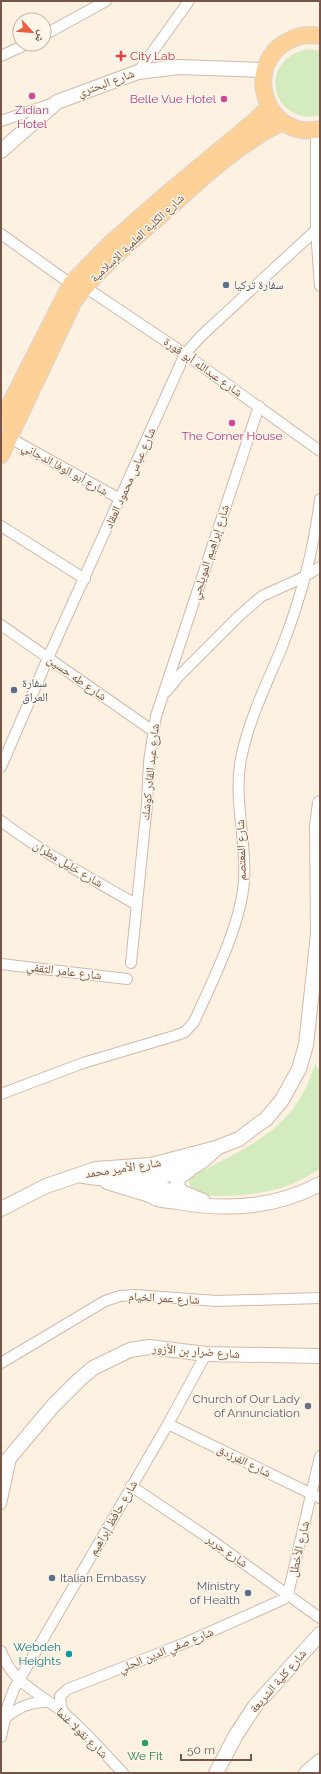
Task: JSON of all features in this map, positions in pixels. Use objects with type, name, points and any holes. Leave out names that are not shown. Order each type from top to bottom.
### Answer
[{"type":"main road","points":[[318,129],[299,129],[283,122],[269,107],[264,95],[262,83],[264,70],[272,54],[285,42],[295,37],[306,35],[320,36]]},
{"type":"main road","name":"شارع الكلية العلمية الإسلامية","points":[[1,422],[78,285],[96,257],[256,120],[269,107]]},
{"type":"main road","name":"شارع الكلية العلمية الإسلامية","points":[[1,455],[74,301],[78,285],[118,254],[195,184],[237,150],[264,131],[283,122]]},
{"type":"street","points":[[52,31],[106,1]]},
{"type":"street","points":[[138,72],[189,1]]},
{"type":"street","points":[[1,56],[12,51]]},
{"type":"street","name":"شارع البحتري","points":[[1,121],[138,72],[180,67],[264,70]]},
{"type":"street","points":[[1,151],[57,102]]},
{"type":"street","points":[[318,129],[316,230],[320,286]]},
{"type":"street","name":"شارع عباس محمود العقاد","points":[[1,767],[48,658],[85,579],[185,354],[206,331],[316,230]]},
{"type":"street","name":"شارع عبدالله أبو قورة","points":[[1,234],[185,354],[320,451]]},
{"type":"street","name":"شارع إبراهيم المويلحي","points":[[162,697],[259,406]]},
{"type":"street","name":"شارع أبو الوفا الدجاني","points":[[10,438],[120,499]]},
{"type":"street","name":"شارع المعتصم","points":[[1,1094],[83,1063],[185,1032],[194,1022],[234,928],[244,880],[238,788],[241,756],[248,732],[287,632],[304,577],[318,516],[320,499]]},
{"type":"street","points":[[1,526],[85,579]]},
{"type":"street","name":"شارع عبد القادر كوشك","points":[[131,963],[153,731],[162,697],[178,678],[240,614],[262,596],[320,568]]},
{"type":"street","name":"شارع طه حسين","points":[[1,625],[153,731]]},
{"type":"street","name":"شارع الأمير محمد","points":[[77,1175],[97,1179],[143,1172],[216,1148],[239,1138],[266,1119],[282,1100],[294,1079],[306,1045],[319,932],[320,805]]},
{"type":"street","name":"شارع خليل مطران","points":[[1,820],[20,835],[59,860],[137,905]]},
{"type":"street","name":"شارع عامر الثقفي","points":[[1,964],[127,979]]},
{"type":"street","name":"شارع الأمير محمد","points":[[1,1209],[36,1190],[77,1175],[103,1168],[143,1172],[177,1172],[198,1164],[216,1148]]},
{"type":"street","points":[[198,1164],[182,1174],[177,1180],[177,1186],[181,1192],[219,1207]]},
{"type":"street","points":[[143,1172],[146,1192],[150,1196]]},
{"type":"street","points":[[143,1172],[186,1204]]},
{"type":"street","points":[[97,1179],[158,1199],[186,1204],[219,1207],[253,1206],[272,1203],[304,1193],[320,1184]]},
{"type":"street","name":"شارع عمر الخيام","points":[[1,1363],[105,1301],[120,1296],[151,1295],[217,1301],[320,1298]]},
{"type":"street","name":"شارع ضرار بن الأزور","points":[[1,1468],[52,1407],[78,1380],[93,1368],[114,1356],[130,1350],[149,1347],[206,1354],[320,1356]]},
{"type":"street","name":"شارع حافظ إبراهيم","points":[[1,1737],[12,1695],[19,1680],[168,1424],[206,1354]]},
{"type":"street","name":"شارع الفرزدق","points":[[168,1424],[316,1496]]},
{"type":"street","points":[[1,1504],[12,1456]]},
{"type":"street","name":"شارع الأخطل","points":[[288,1595],[316,1496],[320,1456]]},
{"type":"street","name":"شارع جرير","points":[[131,1486],[207,1537],[320,1618]]},
{"type":"street","name":"شارع صفي الدين الحلي","points":[[64,1713],[60,1696],[68,1688],[218,1629],[278,1603],[288,1595]]},
{"type":"street","name":"شارع كلية الشريعة","points":[[216,1773],[236,1735],[254,1706],[320,1634]]},
{"type":"street","name":"شارع نقولا غنما","points":[[1,1651],[7,1664],[19,1680],[64,1713],[123,1773]]},
{"type":"street","points":[[5,1718],[23,1706],[36,1702],[48,1702]]},
{"type":"street","points":[[306,1773],[320,1761]]},
{"type":"green space","points":[[307,49],[320,51],[320,115],[304,116],[291,112],[282,103],[276,91],[276,79],[280,66],[290,56]]},
{"type":"green space","points":[[315,1064],[320,1071],[320,1169],[287,1186],[253,1194],[224,1196],[211,1195],[200,1193],[192,1189],[189,1183],[190,1177],[252,1144],[280,1123],[292,1110],[304,1091]]},
{"type":"place","name":"City Lab","points":[[121,56]]},
{"type":"place","name":"Zidian Hotel","points":[[32,96]]},
{"type":"place","name":"Belle Vue Hotel","points":[[224,99]]},
{"type":"place","name":"سفارة تركيا","points":[[226,285]]},
{"type":"place","name":"The Corner House","points":[[232,423]]},
{"type":"place","name":"سفارة العراق","points":[[14,690]]},
{"type":"place","name":"Church of Our Lady of Annunciation","points":[[308,1406]]},
{"type":"place","name":"Italian Embassy","points":[[52,1578]]},
{"type":"place","name":"Ministry of Health","points":[[248,1593]]},
{"type":"place","name":"Webdeh Heights","points":[[69,1654]]},
{"type":"place","name":"We Fit","points":[[145,1743]]}]
